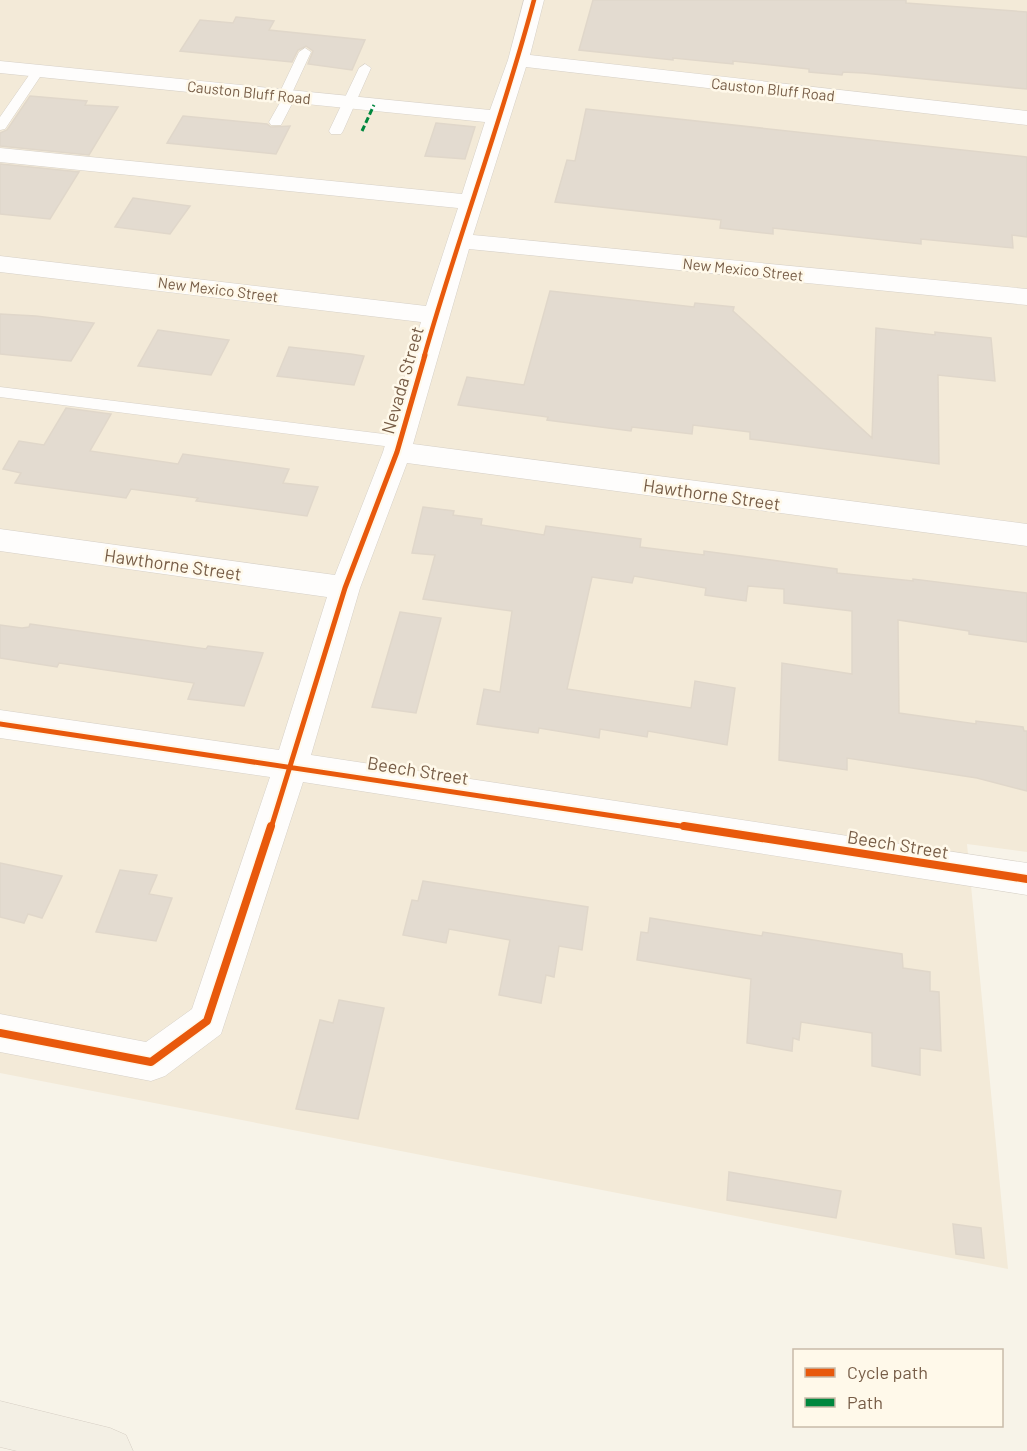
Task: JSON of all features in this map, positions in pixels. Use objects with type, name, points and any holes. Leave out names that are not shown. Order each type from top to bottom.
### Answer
[{"type":"main road","points":[[0,1424],[110,1451]]},
{"type":"street","name":"Nevada Street","points":[[291,766],[345,588],[398,447],[436,315],[518,60],[534,0]]},
{"type":"street","name":"Causton Bluff Road","points":[[518,60],[1027,118]]},
{"type":"street","name":"Causton Bluff Road","points":[[0,67],[498,117]]},
{"type":"street","points":[[0,156],[472,202]]},
{"type":"street","name":"New Mexico Street","points":[[460,241],[1027,297]]},
{"type":"street","name":"New Mexico Street","points":[[0,264],[436,315]]},
{"type":"street","name":"Hawthorne Street","points":[[398,447],[1027,536]]},
{"type":"street","name":"Hawthorne Street","points":[[0,540],[345,588]]},
{"type":"street","name":"Beech Street","points":[[0,724],[291,766],[1027,879]]},
{"type":"street","points":[[0,1033],[150,1062],[207,1021],[291,766]]},
{"type":"lane","points":[[276,122],[305,52]]},
{"type":"lane","points":[[336,131],[365,68]]},
{"type":"lane","points":[[0,126],[38,71]]},
{"type":"lane","points":[[0,392],[398,447]]},
{"type":"shaded area","points":[[0,0],[1027,0],[1027,852],[967,844],[1008,1269],[0,1073]]},
{"type":"building","points":[[593,0],[906,0],[906,3],[1027,12],[1027,89],[863,73],[843,72],[842,75],[809,72],[809,69],[733,61],[733,64],[673,58],[673,60],[579,50]]},
{"type":"building","points":[[236,17],[274,21],[269,30],[365,40],[352,70],[308,64],[313,51],[306,46],[298,50],[292,62],[180,51],[200,20],[233,23]]},
{"type":"building","points":[[30,96],[87,101],[85,105],[118,107],[89,155],[0,146],[0,133],[7,130]]},
{"type":"building","points":[[586,109],[1027,157],[1027,237],[1012,235],[1013,248],[921,239],[921,244],[773,228],[773,234],[720,228],[721,220],[555,202],[567,160],[575,161]]},
{"type":"building","points":[[183,116],[267,124],[271,127],[290,126],[276,154],[167,143]]},
{"type":"building","points":[[436,123],[475,127],[465,159],[425,156]]},
{"type":"building","points":[[0,164],[79,172],[50,219],[0,214]]},
{"type":"building","points":[[133,198],[190,206],[170,234],[115,227]]},
{"type":"building","points":[[550,291],[694,307],[695,303],[734,307],[733,311],[872,438],[876,328],[935,335],[935,332],[991,338],[995,381],[938,375],[939,464],[750,439],[750,432],[693,425],[692,434],[632,427],[631,431],[458,405],[467,377],[524,385]]},
{"type":"building","points":[[0,314],[94,323],[71,361],[0,354]]},
{"type":"building","points":[[158,330],[229,340],[211,375],[138,366]]},
{"type":"building","points":[[289,347],[364,356],[354,385],[277,376]]},
{"type":"building","points":[[66,408],[111,414],[90,451],[178,464],[183,454],[289,469],[283,483],[318,487],[307,516],[196,501],[198,498],[131,489],[126,498],[15,483],[21,473],[3,469],[19,441],[44,445]]},
{"type":"building","points":[[423,507],[454,511],[453,515],[482,519],[481,525],[544,535],[546,526],[641,539],[640,547],[704,555],[704,551],[837,569],[837,573],[913,581],[913,579],[1027,593],[1027,642],[969,634],[969,631],[898,620],[899,713],[976,724],[976,721],[1023,727],[1024,731],[1027,731],[1027,791],[977,778],[847,758],[847,770],[779,760],[782,663],[852,674],[852,611],[784,603],[784,589],[748,586],[746,601],[705,595],[706,588],[634,576],[632,583],[592,577],[567,689],[691,708],[695,681],[735,688],[727,745],[648,731],[647,737],[600,729],[599,738],[539,728],[538,733],[477,724],[484,689],[500,692],[512,611],[423,599],[435,555],[412,553]]},
{"type":"building","points":[[400,612],[441,618],[416,713],[372,707]]},
{"type":"building","points":[[30,624],[206,649],[208,646],[263,653],[244,706],[188,699],[194,683],[59,663],[57,667],[0,658],[0,625],[22,628],[29,627]]},
{"type":"building","points":[[0,863],[62,876],[42,918],[28,914],[24,923],[0,917]]},
{"type":"building","points":[[120,870],[157,875],[149,894],[172,898],[156,941],[96,932]]},
{"type":"building","points":[[423,881],[588,907],[582,950],[559,946],[554,977],[546,975],[541,1003],[499,995],[510,940],[449,929],[446,943],[403,935],[412,900],[418,901]]},
{"type":"building","points":[[650,918],[762,936],[763,932],[902,954],[903,968],[930,972],[930,991],[939,992],[941,1051],[920,1048],[920,1075],[872,1066],[872,1033],[801,1022],[799,1040],[793,1038],[792,1051],[747,1043],[751,979],[637,960],[641,932],[648,933]]},
{"type":"building","points":[[339,1000],[384,1008],[358,1119],[296,1109],[320,1020],[333,1023]]},
{"type":"building","points":[[729,1172],[841,1191],[836,1218],[727,1200]]},
{"type":"building","points":[[953,1224],[981,1228],[984,1258],[956,1254]]},
{"type":"marked path","points":[[362,131],[374,105]]},
{"type":"cycle path","points":[[0,1033],[151,1062],[207,1021],[291,766],[345,588],[397,452],[436,315],[518,60],[534,0]]},
{"type":"cycle path","points":[[0,724],[291,766],[1027,879]]}]
